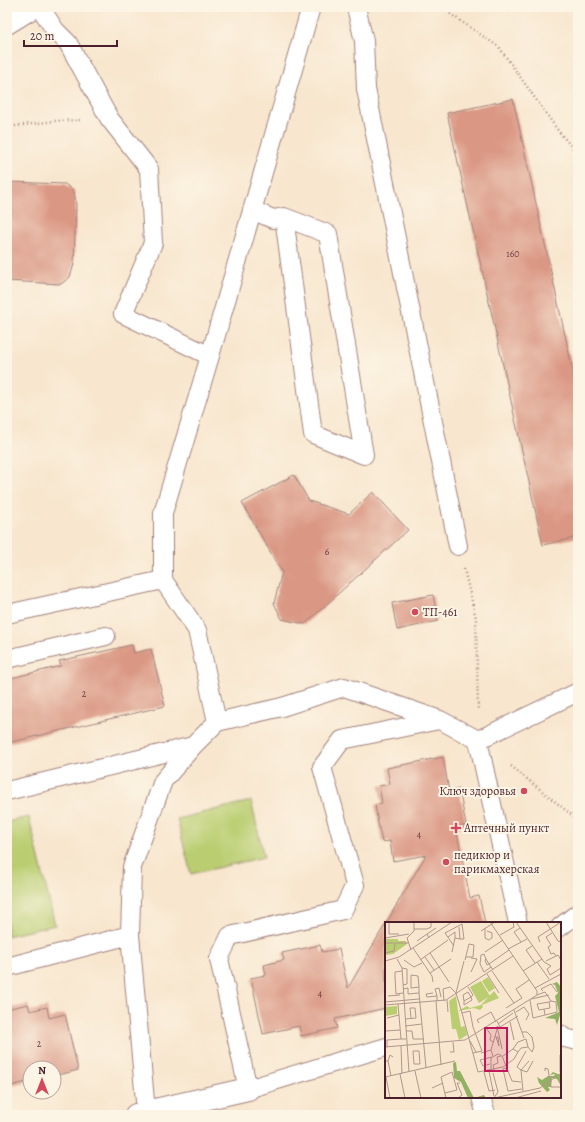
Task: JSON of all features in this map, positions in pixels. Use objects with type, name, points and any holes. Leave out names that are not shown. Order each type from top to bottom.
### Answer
[{"type":"street","points":[[7,24],[33,7]]},
{"type":"street","points":[[141,1113],[248,1089]]},
{"type":"lane","points":[[40,7],[56,30],[68,43],[109,118],[149,169],[153,243],[124,314],[210,356]]},
{"type":"lane","points":[[217,722],[197,630],[163,580],[163,513],[311,7]]},
{"type":"lane","points":[[356,7],[364,41],[366,89],[458,546]]},
{"type":"lane","points":[[252,210],[273,219],[284,216],[328,234],[364,455],[313,434],[284,216]]},
{"type":"lane","points":[[7,614],[163,580]]},
{"type":"lane","points":[[7,659],[106,636]]},
{"type":"lane","points":[[141,1113],[130,935],[132,867],[163,781],[193,746],[217,722],[282,707],[344,687],[440,720],[478,740],[518,922]]},
{"type":"lane","points":[[478,740],[578,692]]},
{"type":"lane","points":[[385,1047],[248,1089],[219,959],[230,936],[343,910],[355,885],[322,767],[342,740],[440,720]]},
{"type":"lane","points":[[7,791],[193,746]]},
{"type":"lane","points":[[561,926],[578,913]]},
{"type":"lane","points":[[7,967],[130,935]]},
{"type":"lane","points":[[481,1098],[486,1115]]},
{"type":"path","points":[[440,7],[500,47],[559,132],[578,154]]},
{"type":"path","points":[[7,127],[56,121],[109,118]]},
{"type":"path","points":[[458,546],[476,618],[478,740],[578,820]]},
{"type":"green space","points":[[251,801],[264,857],[191,874],[177,819]]},
{"type":"green space","points":[[29,817],[55,925],[7,936],[7,822]]},
{"type":"building","points":[[513,99],[578,394],[578,537],[543,545],[447,113]]},
{"type":"building","points":[[7,182],[65,184],[74,191],[76,204],[74,264],[70,277],[61,284],[7,281]]},
{"type":"building","points":[[294,475],[309,501],[349,514],[373,492],[408,530],[305,624],[282,619],[274,603],[282,572],[242,503]]},
{"type":"building","name":"ТП-461","points":[[433,595],[438,621],[397,630],[392,603]]},
{"type":"building","points":[[132,645],[134,653],[151,649],[165,706],[7,743],[7,679],[61,666],[59,661]]},
{"type":"building","points":[[443,757],[449,791],[459,789],[466,825],[456,828],[470,898],[479,896],[485,922],[387,922],[426,855],[393,861],[390,841],[382,842],[375,805],[382,803],[379,786],[390,784],[387,768]]},
{"type":"building","points":[[385,925],[385,1008],[335,1019],[337,1028],[301,1036],[299,1026],[263,1034],[251,978],[266,975],[264,965],[284,960],[282,953],[320,945],[322,952],[339,949],[348,988]]},
{"type":"building","points":[[28,1004],[30,1011],[47,1007],[49,1018],[65,1014],[78,1070],[62,1074],[62,1060],[22,1060],[22,1083],[7,1087],[7,1009]]},
{"type":"place","name":"ТП-461","points":[[415,612]]},
{"type":"place","name":"Ключ здоровья","points":[[524,791]]},
{"type":"place","name":"Аптечный пункт","points":[[456,828]]},
{"type":"place","name":"педикюр и парикмахерская","points":[[446,862]]}]
